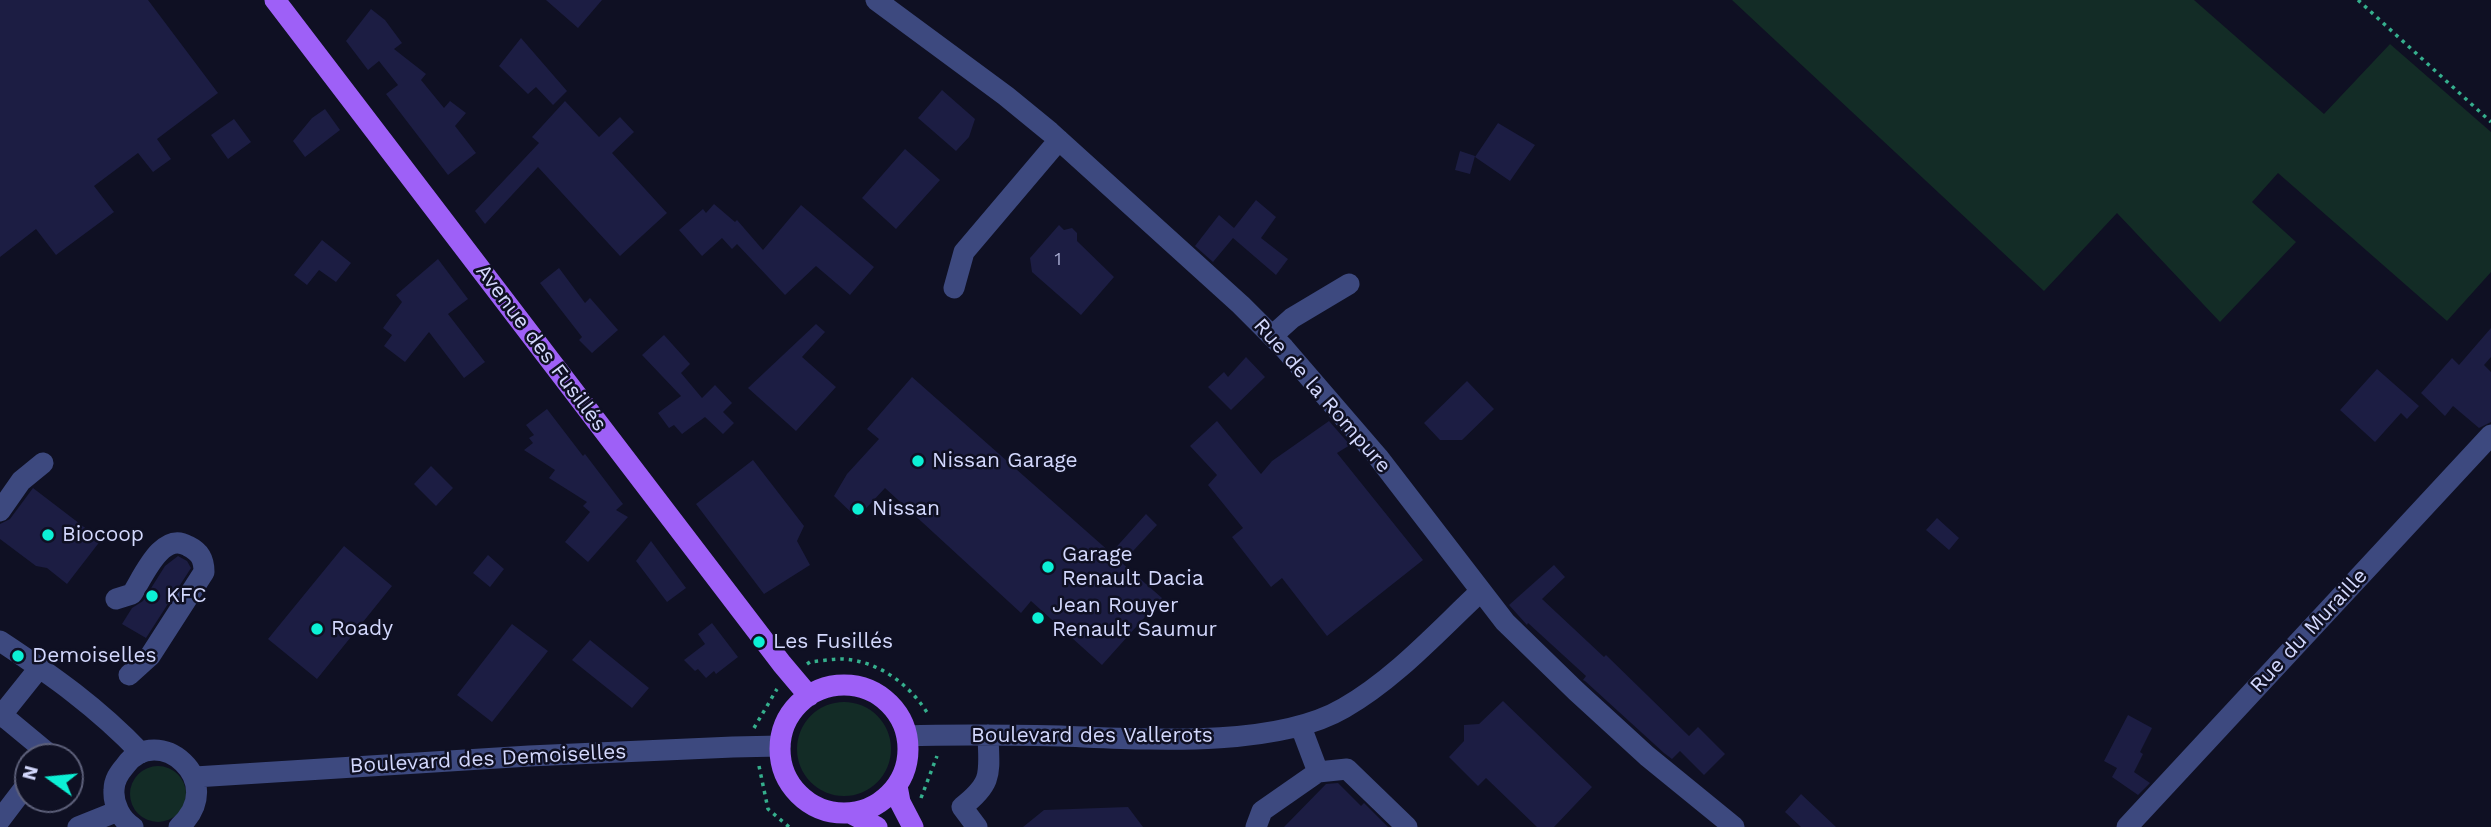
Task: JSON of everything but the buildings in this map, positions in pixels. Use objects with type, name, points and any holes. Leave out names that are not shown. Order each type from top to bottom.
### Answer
[{"type":"main road","name":"Avenue des Fusillés","points":[[275,0],[809,696]]},
{"type":"main road","points":[[850,813],[868,808],[884,799],[897,786],[905,770],[907,736],[901,719],[890,705],[868,690],[842,685],[825,688],[809,696],[794,709],[784,727],[780,746],[782,767],[791,785],[805,800],[823,810],[850,813],[877,827]]},
{"type":"main road","points":[[897,786],[900,802],[916,818]]},
{"type":"street","name":"Rue de la Rompure","points":[[876,0],[1006,96],[1059,140],[1170,238],[1272,336],[1378,457],[1505,622],[1647,755],[1734,827]]},
{"type":"street","points":[[954,288],[964,252],[1035,172],[1059,140]]},
{"type":"street","points":[[1272,336],[1292,318],[1349,285]]},
{"type":"street","name":"Rue du Muraille","points":[[2127,827],[2491,435]]},
{"type":"street","points":[[0,511],[21,481],[43,463]]},
{"type":"street","points":[[116,599],[132,594],[163,547],[173,541],[196,550],[204,561],[204,572],[150,656],[130,676]]},
{"type":"street","name":"Boulevard des Vallerots","points":[[907,736],[1170,739],[1242,735],[1301,727],[1342,710],[1382,684],[1481,591]]},
{"type":"street","points":[[0,640],[108,719],[141,753]]},
{"type":"street","points":[[35,743],[1,716],[40,667]]},
{"type":"street","points":[[1301,727],[1318,772]]},
{"type":"street","points":[[977,827],[962,807],[980,793],[988,780],[988,735]]},
{"type":"street","name":"Boulevard des Demoiselles","points":[[195,778],[529,756],[780,746]]},
{"type":"street","points":[[133,827],[118,811],[114,790],[117,776],[129,760],[154,750],[168,752],[185,762],[195,778],[198,793],[193,812],[179,827]]},
{"type":"street","points":[[1256,827],[1262,811],[1318,772],[1347,769],[1408,827]]},
{"type":"street","points":[[0,820],[14,802]]},
{"type":"street","points":[[78,827],[118,811]]},
{"type":"path","points":[[2358,0],[2491,122]]},
{"type":"path","points":[[789,827],[768,809],[754,747],[755,724],[775,691],[810,662],[844,659],[873,666],[898,680],[919,700],[930,717],[935,735],[936,760],[916,818]]},
{"type":"green space","points":[[1732,0],[2194,0],[2324,114],[2390,44],[2491,132],[2491,272],[2447,321],[2278,173],[2252,202],[2296,242],[2220,322],[2117,213],[2044,291]]},
{"type":"green space","points":[[844,702],[862,705],[878,715],[888,731],[891,749],[888,767],[878,783],[862,793],[844,796],[826,793],[810,783],[800,767],[797,749],[800,731],[810,715],[826,705]]},
{"type":"green space","points":[[158,766],[173,771],[181,779],[186,794],[181,809],[173,817],[158,822],[143,817],[135,809],[130,794],[135,779],[143,771]]},
{"type":"place","name":"Nissan Garage","points":[[918,461]]},
{"type":"place","name":"Nissan","points":[[858,509]]},
{"type":"place","name":"Biocoop","points":[[48,535]]},
{"type":"place","name":"Garage Renault Dacia","points":[[1048,567]]},
{"type":"place","name":"KFC","points":[[152,596]]},
{"type":"place","name":"Jean Rouyer Renault Saumur","points":[[1038,618]]},
{"type":"place","name":"Roady","points":[[317,629]]},
{"type":"place","name":"Les Fusillés","points":[[759,642]]},
{"type":"place","name":"Demoiselles","points":[[18,656]]}]
